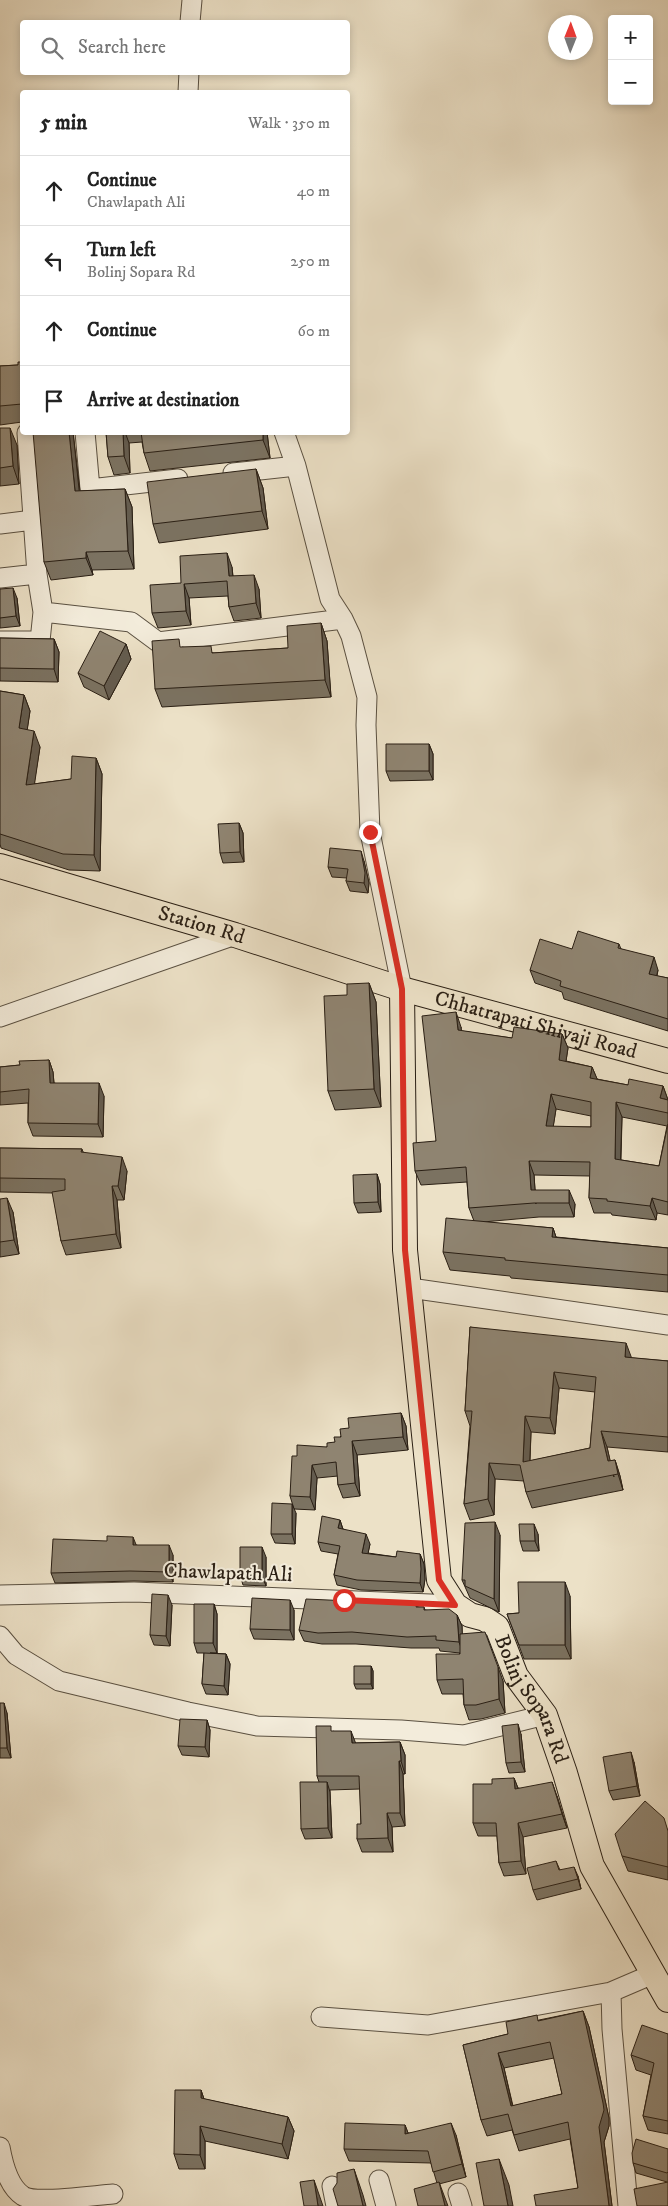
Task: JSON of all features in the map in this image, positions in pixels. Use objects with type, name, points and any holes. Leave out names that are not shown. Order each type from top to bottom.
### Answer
[{"type":"main road","name":"Station Rd","points":[[0,866],[234,935],[402,989]]},
{"type":"main road","name":"Chhatrapati Shivaji Road","points":[[402,989],[668,1061]]},
{"type":"main road","name":"Bolinj Sopara Rd","points":[[402,989],[405,1250],[439,1580],[455,1605],[470,1615],[485,1619],[497,1628],[516,1676],[545,1715],[565,1773],[592,1866],[668,2000]]},
{"type":"street","points":[[190,20],[192,0]]},
{"type":"street","points":[[188,90],[189,75]]},
{"type":"street","points":[[0,641],[40,641],[43,612],[37,574],[33,520],[18,434]]},
{"type":"street","points":[[85,435],[90,489],[198,477]]},
{"type":"street","points":[[285,435],[296,466],[330,599],[343,618],[351,636],[367,698],[366,725],[370,832],[402,989]]},
{"type":"street","points":[[218,475],[296,466]]},
{"type":"street","points":[[0,524],[33,520]]},
{"type":"street","points":[[0,578],[37,574]]},
{"type":"street","points":[[43,612],[132,622],[158,642],[343,618]]},
{"type":"street","points":[[0,1017],[234,935]]},
{"type":"street","points":[[410,1288],[668,1325]]},
{"type":"street","name":"Chawlapath Ali","points":[[0,1595],[134,1592],[455,1605]]},
{"type":"street","points":[[0,1636],[16,1655],[58,1681],[188,1712],[257,1726],[402,1730],[464,1735],[545,1715]]},
{"type":"street","points":[[322,2017],[428,2025],[611,1992],[653,1974]]},
{"type":"street","points":[[611,1992],[612,2029],[628,2206]]},
{"type":"street","points":[[0,2147],[13,2186],[24,2197],[43,2199],[113,2194]]},
{"type":"street","points":[[379,2180],[386,2206]]},
{"type":"street","points":[[332,2186],[336,2206]]},
{"type":"building","points":[[18,362],[20,362],[20,404],[0,406],[0,366],[18,365]]},
{"type":"building","points":[[0,428],[10,428],[13,466],[0,468]]},
{"type":"building","points":[[33,435],[69,435],[75,491],[125,489],[128,551],[86,552],[86,558],[44,562]]},
{"type":"building","points":[[106,435],[123,435],[124,456],[108,457]]},
{"type":"building","points":[[141,435],[263,435],[263,440],[144,453]]},
{"type":"building","points":[[256,469],[262,511],[153,524],[147,482]]},
{"type":"building","points":[[227,553],[229,576],[254,575],[256,603],[229,607],[227,581],[184,584],[186,611],[152,613],[150,585],[181,583],[180,556]]},
{"type":"building","points":[[13,588],[16,616],[0,618],[0,589]]},
{"type":"building","points":[[321,623],[325,680],[155,689],[152,641],[179,639],[180,647],[211,646],[212,653],[288,648],[287,626]]},
{"type":"building","points":[[100,631],[126,644],[104,686],[78,673]]},
{"type":"building","points":[[0,638],[54,639],[54,669],[0,668]]},
{"type":"building","points":[[0,691],[24,695],[19,728],[34,731],[26,785],[71,779],[72,756],[96,758],[94,855],[63,854],[0,834]]},
{"type":"building","points":[[386,744],[429,744],[429,771],[386,771]]},
{"type":"building","points":[[239,823],[240,852],[220,853],[218,824]]},
{"type":"building","points":[[330,848],[361,851],[365,873],[364,883],[346,881],[348,869],[328,867]]},
{"type":"building","points":[[578,931],[619,944],[618,948],[654,957],[649,974],[668,978],[668,1019],[560,986],[561,981],[530,970],[540,939],[572,949]]},
{"type":"building","points":[[369,983],[374,1089],[328,1091],[324,996],[347,995],[347,984]]},
{"type":"building","points":[[456,1012],[458,1030],[512,1038],[514,1027],[562,1034],[559,1060],[592,1067],[590,1078],[628,1085],[629,1079],[663,1086],[660,1098],[668,1100],[668,1113],[616,1102],[615,1159],[659,1166],[668,1124],[668,1202],[652,1198],[650,1206],[589,1198],[590,1162],[529,1161],[531,1190],[569,1190],[569,1203],[534,1203],[469,1208],[466,1167],[415,1171],[413,1143],[436,1141],[422,1016]],"holes":[[[551,1094],[591,1102],[591,1127],[546,1126]]]},
{"type":"building","points":[[49,1060],[50,1083],[99,1083],[98,1124],[28,1123],[29,1089],[0,1092],[0,1067],[20,1065],[19,1061]]},
{"type":"building","points":[[0,1148],[82,1149],[81,1152],[122,1157],[118,1186],[112,1186],[116,1234],[61,1241],[52,1192],[65,1190],[65,1179],[0,1178]]},
{"type":"building","points":[[377,1174],[378,1202],[354,1203],[353,1175]]},
{"type":"building","points":[[7,1198],[14,1240],[0,1242],[0,1199]]},
{"type":"building","points":[[446,1218],[553,1228],[552,1237],[668,1248],[668,1275],[505,1260],[505,1258],[443,1252]]},
{"type":"building","points":[[470,1327],[626,1343],[625,1357],[668,1361],[668,1437],[601,1431],[608,1461],[615,1460],[618,1474],[526,1492],[520,1465],[489,1463],[488,1499],[464,1504],[472,1411],[465,1411]],"holes":[[[554,1372],[596,1377],[590,1448],[523,1462],[525,1416],[550,1418]]]},
{"type":"building","points":[[401,1413],[403,1437],[352,1441],[355,1483],[338,1485],[336,1462],[312,1465],[310,1497],[290,1496],[292,1456],[297,1456],[297,1445],[327,1447],[327,1443],[335,1442],[334,1437],[341,1437],[340,1429],[349,1428],[348,1418]]},
{"type":"building","points":[[272,1503],[292,1504],[292,1534],[271,1534]]},
{"type":"building","points":[[322,1516],[340,1520],[338,1528],[366,1534],[362,1553],[396,1557],[397,1551],[420,1554],[420,1583],[357,1580],[334,1575],[340,1546],[318,1542]]},
{"type":"building","points":[[495,1522],[494,1599],[465,1586],[465,1580],[462,1580],[465,1523]]},
{"type":"building","points":[[519,1524],[534,1524],[535,1541],[520,1541]]},
{"type":"building","points":[[107,1536],[133,1537],[133,1545],[169,1545],[169,1572],[51,1573],[53,1539],[107,1541]]},
{"type":"building","points":[[240,1547],[262,1547],[262,1576],[240,1575]]},
{"type":"building","points":[[518,1582],[565,1582],[565,1645],[519,1645],[507,1614],[519,1613]]},
{"type":"building","points":[[152,1594],[168,1595],[166,1636],[150,1635]]},
{"type":"building","points":[[252,1598],[290,1600],[290,1630],[250,1629]]},
{"type":"building","points":[[306,1599],[417,1604],[416,1607],[424,1607],[424,1610],[449,1609],[457,1615],[459,1642],[436,1640],[436,1636],[407,1637],[352,1632],[318,1633],[299,1630]]},
{"type":"building","points":[[194,1604],[214,1604],[213,1643],[194,1643]]},
{"type":"building","points":[[485,1632],[498,1667],[499,1699],[476,1705],[464,1705],[463,1679],[437,1680],[436,1654],[460,1654],[460,1634]]},
{"type":"building","points":[[204,1653],[226,1654],[224,1686],[202,1684]]},
{"type":"building","points":[[354,1666],[371,1666],[371,1684],[354,1684]]},
{"type":"building","points":[[0,1703],[4,1703],[7,1748],[0,1748]]},
{"type":"building","points":[[180,1719],[207,1720],[205,1747],[178,1746]]},
{"type":"building","points":[[518,1724],[521,1762],[506,1763],[502,1726]]},
{"type":"building","points":[[316,1726],[331,1726],[331,1731],[351,1731],[352,1743],[400,1742],[400,1813],[387,1813],[388,1838],[357,1839],[357,1824],[361,1824],[359,1776],[317,1776]]},
{"type":"building","points":[[631,1752],[637,1786],[609,1791],[603,1757]]},
{"type":"building","points":[[514,1778],[515,1789],[552,1782],[562,1814],[518,1823],[521,1861],[499,1863],[496,1823],[473,1823],[473,1784],[492,1784],[492,1779]]},
{"type":"building","points":[[300,1782],[327,1782],[328,1828],[301,1829]]},
{"type":"building","points":[[645,1801],[664,1818],[668,1831],[668,1867],[622,1856],[615,1834]]},
{"type":"building","points":[[556,1861],[559,1870],[574,1867],[578,1879],[533,1890],[527,1868]]},
{"type":"building","points":[[583,2011],[604,2110],[599,2127],[609,2206],[536,2206],[534,2195],[578,2188],[568,2122],[514,2135],[508,2114],[481,2120],[463,2045],[508,2034],[506,2022],[537,2015],[538,2021]],"holes":[[[550,2042],[562,2094],[511,2106],[498,2053]]]},
{"type":"building","points":[[642,2025],[668,2034],[668,2121],[643,2116],[654,2063],[631,2055]]},
{"type":"building","points":[[175,2090],[201,2090],[201,2098],[288,2117],[282,2144],[200,2126],[200,2155],[174,2154]]},
{"type":"building","points":[[345,2123],[405,2125],[405,2134],[451,2123],[462,2164],[433,2172],[428,2151],[344,2149]]},
{"type":"building","points":[[636,2139],[668,2149],[667,2173],[633,2163],[632,2153]]},
{"type":"building","points":[[499,2159],[508,2206],[484,2206],[476,2163]]},
{"type":"building","points":[[354,2169],[363,2206],[338,2206],[333,2189],[337,2183],[337,2173]]},
{"type":"building","points":[[314,2180],[318,2206],[304,2206],[300,2182]]},
{"type":"building","points":[[439,2182],[445,2206],[418,2206],[414,2189]]},
{"type":"building","points":[[668,2182],[668,2206],[637,2206],[634,2189]]},
{"type":"route","points":[[344,1600],[455,1605],[439,1580],[405,1250],[402,989],[370,832]]}]
